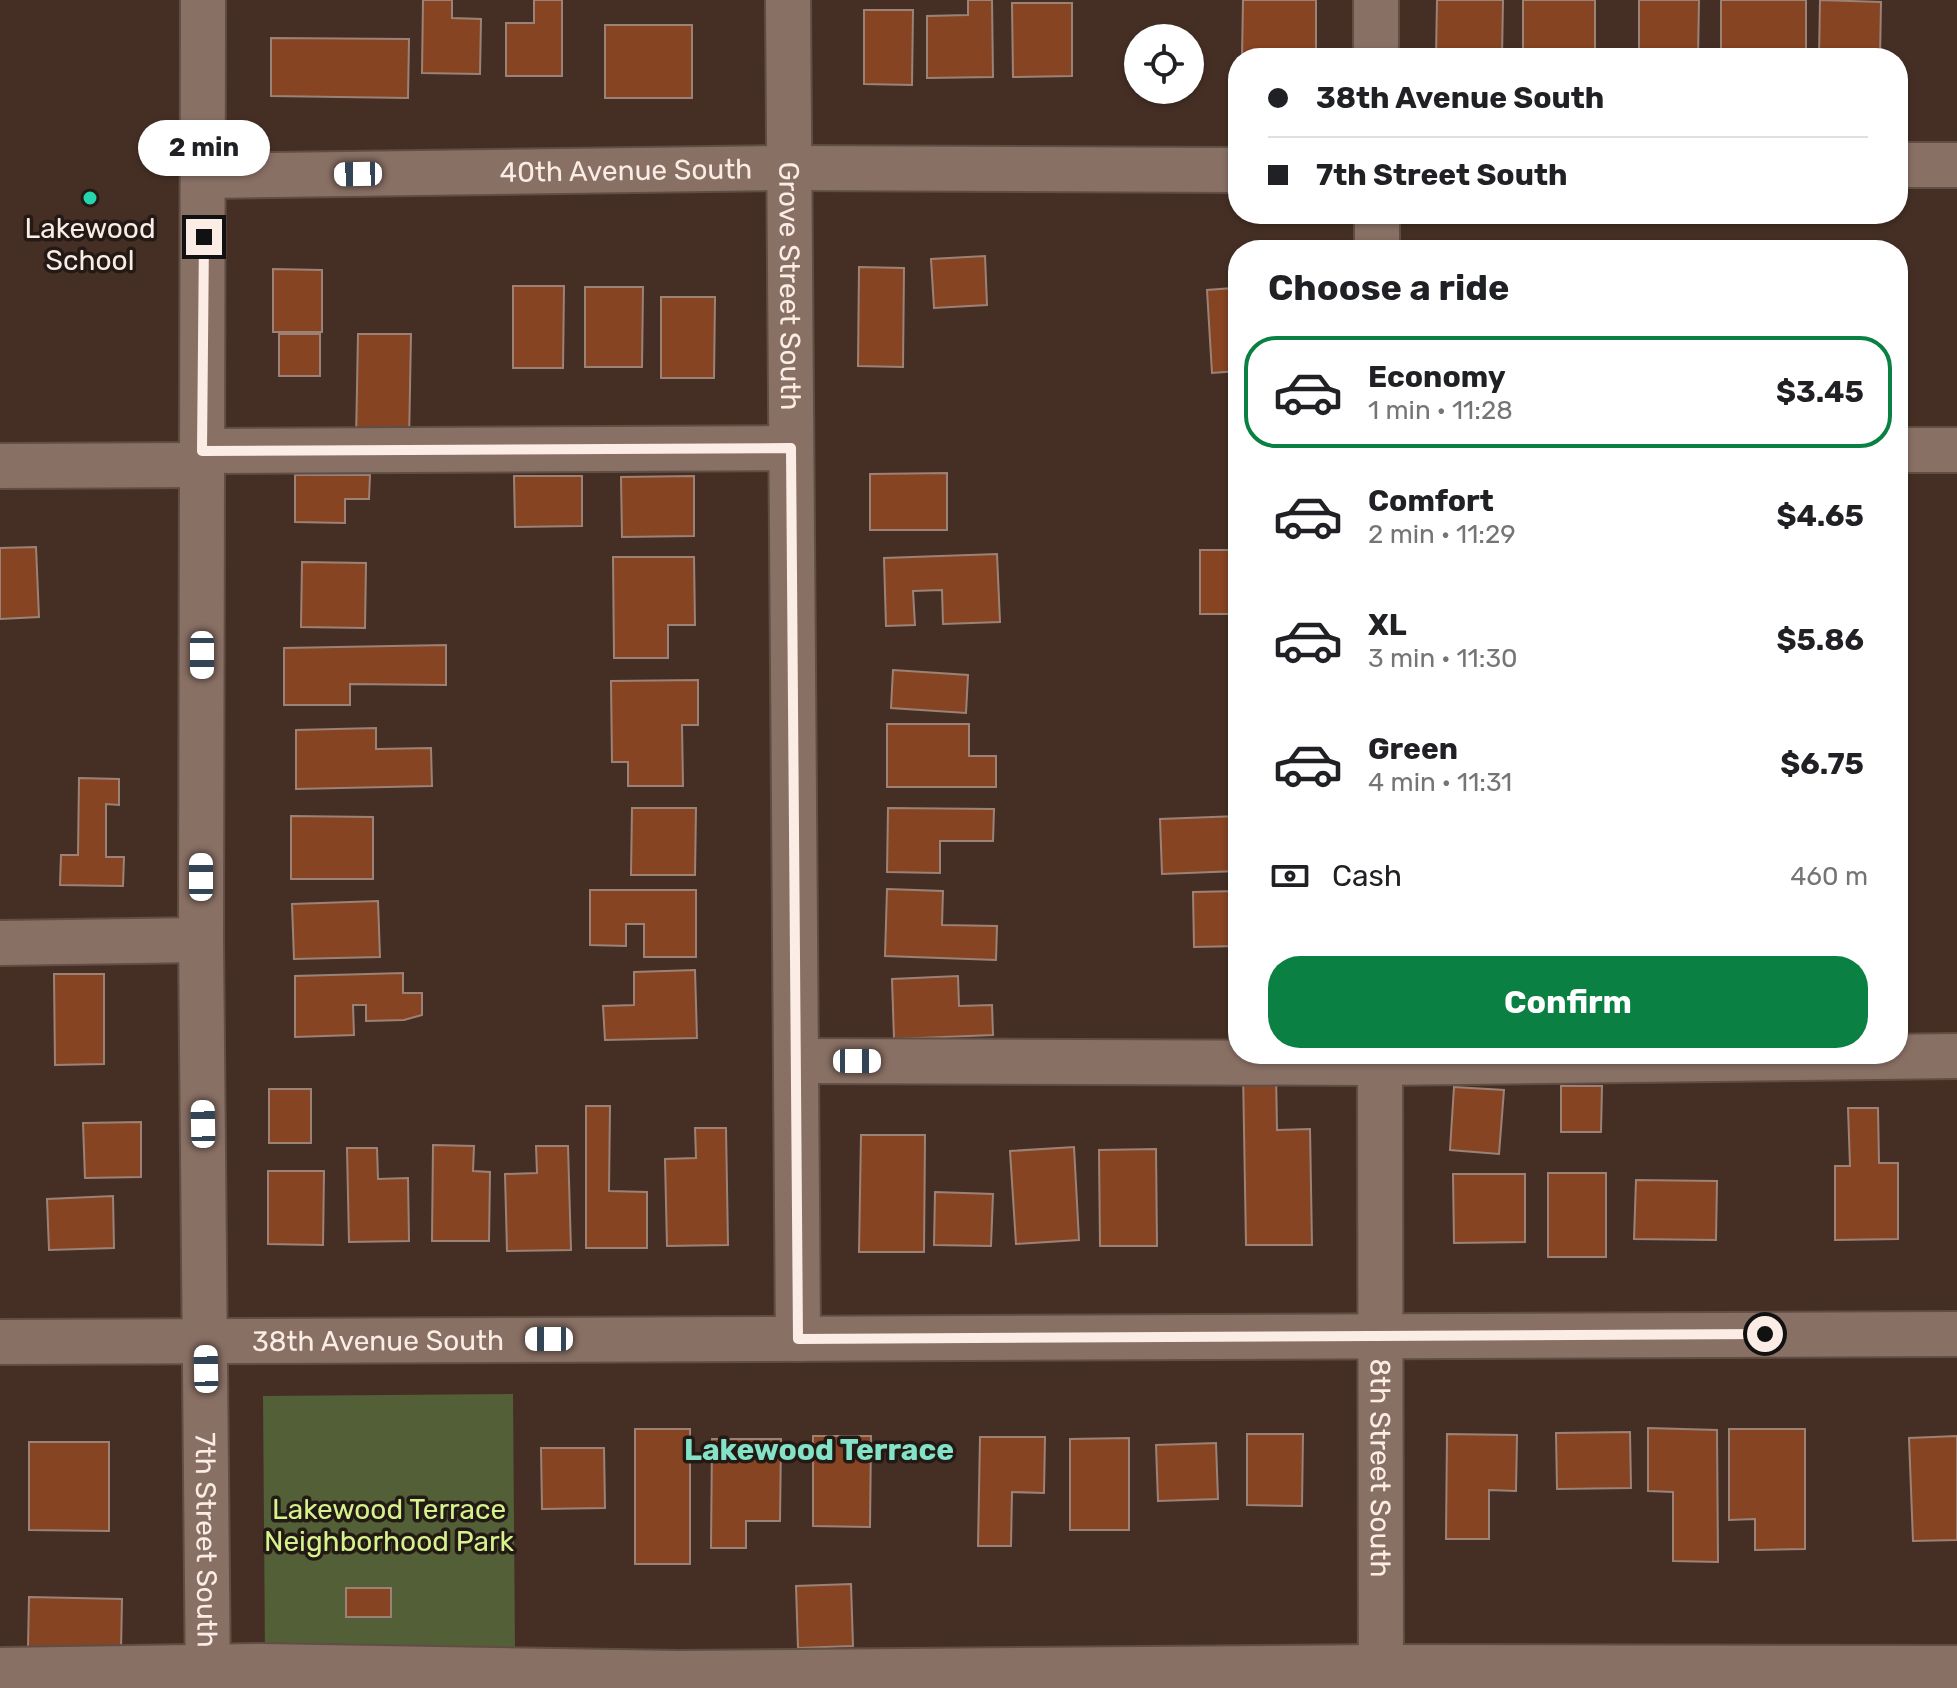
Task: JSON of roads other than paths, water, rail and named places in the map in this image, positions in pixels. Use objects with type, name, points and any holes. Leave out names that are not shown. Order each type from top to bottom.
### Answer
[{"type":"street","name":"7th Street South","points":[[203,0],[201,940],[208,1677]]},
{"type":"street","name":"Grove Street South","points":[[788,0],[798,1339]]},
{"type":"street","points":[[1376,0],[1376,48]]},
{"type":"street","points":[[1908,165],[1957,165]]},
{"type":"street","name":"40th Avenue South","points":[[204,176],[789,168],[1228,170]]},
{"type":"street","points":[[0,466],[202,458],[791,448]]},
{"type":"street","points":[[1908,450],[1957,450]]},
{"type":"street","points":[[0,943],[201,940]]},
{"type":"street","points":[[1908,1056],[1957,1056]]},
{"type":"street","points":[[796,1061],[1228,1059]]},
{"type":"street","name":"8th Street South","points":[[1380,1064],[1381,1678]]},
{"type":"street","name":"38th Avenue South","points":[[0,1342],[1957,1334]]},
{"type":"street","points":[[0,1670],[208,1677],[632,1673],[1381,1678],[1957,1668]]},
{"type":"place","name":"Lakewood School","points":[[90,198]]},
{"type":"district","name":"Lakewood Terrace","points":[[819,1450]]},
{"type":"park label","name":"Lakewood Terrace Neighborhood Park","points":[[389,1525]]}]
